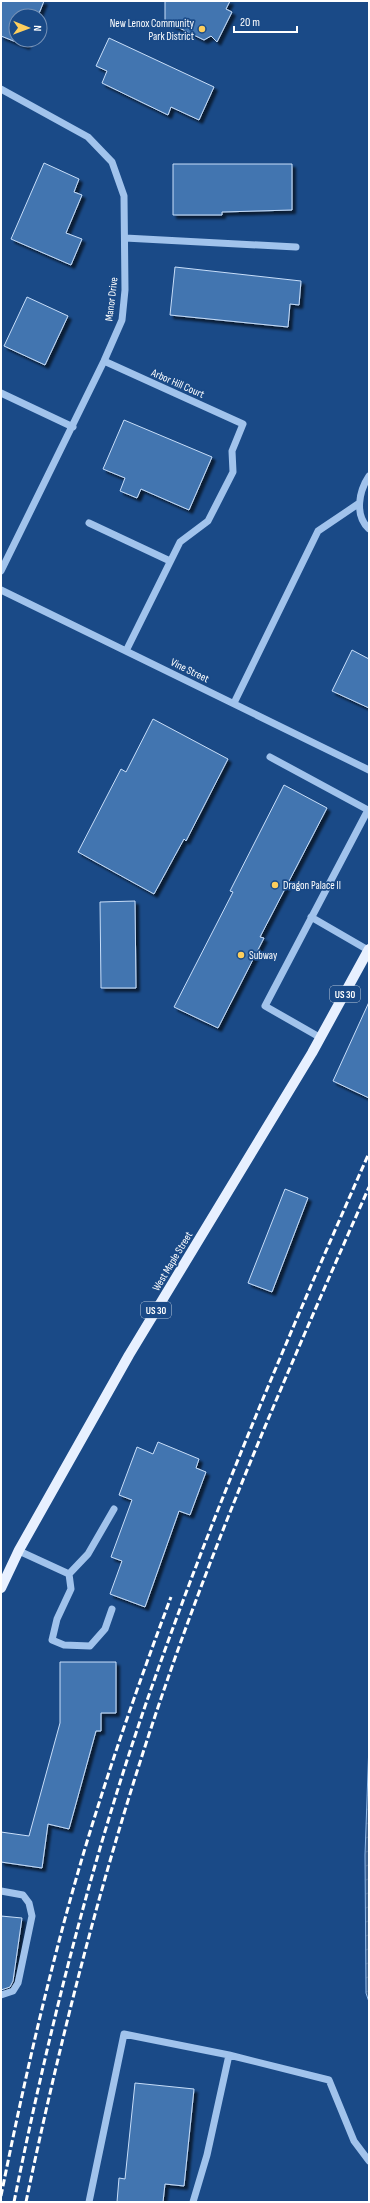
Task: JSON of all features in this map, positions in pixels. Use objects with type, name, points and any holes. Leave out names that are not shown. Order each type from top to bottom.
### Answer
[{"type":"main road","name":"West Maple Street","points":[[1,1588],[19,1550],[129,1354],[320,1038],[369,949]]},
{"type":"street","name":"Manor Drive","points":[[1,89],[88,137],[112,162],[124,196],[125,238],[125,290],[122,320],[73,427],[1,571]]},
{"type":"street","points":[[125,238],[296,247]]},
{"type":"street","name":"Arbor Hill Court","points":[[104,361],[243,424],[232,451],[233,472],[208,521],[180,542],[170,562]]},
{"type":"street","points":[[1,394],[73,427]]},
{"type":"street","points":[[369,476],[365,482],[358,504],[365,525],[369,529]]},
{"type":"street","points":[[234,703],[318,531],[358,504]]},
{"type":"street","points":[[89,523],[170,562],[126,651]]},
{"type":"street","name":"Vine Street","points":[[1,590],[369,770]]},
{"type":"street","points":[[270,757],[368,810],[265,1006],[320,1038]]},
{"type":"street","points":[[311,917],[369,949]]},
{"type":"street","points":[[69,1574],[88,1554],[114,1509]]},
{"type":"street","points":[[19,1550],[69,1574]]},
{"type":"street","points":[[69,1574],[71,1589],[57,1619],[52,1640],[64,1645],[90,1646],[105,1629],[112,1609]]},
{"type":"street","points":[[1,1891],[23,1895],[29,1903],[32,1916],[18,1984],[13,1991],[1,1995]]},
{"type":"street","points":[[89,2202],[124,2034],[229,2055],[329,2080],[354,2141],[369,2161]]},
{"type":"street","points":[[193,2202],[207,2155],[229,2055]]},
{"type":"water","points":[[369,1743],[369,2002],[366,1993],[365,1855]]},
{"type":"building","points":[[1,1],[44,1],[41,8],[8,8],[8,39],[1,36]]},
{"type":"building","name":"New Lenox Community Park District","points":[[165,1],[230,1],[226,9],[232,12],[217,42],[211,36],[204,40],[165,21]]},
{"type":"building","points":[[109,38],[214,87],[199,120],[171,107],[168,115],[102,83],[107,71],[96,66]]},
{"type":"building","points":[[44,163],[79,179],[74,192],[82,195],[66,233],[82,239],[71,265],[11,239]]},
{"type":"building","points":[[173,164],[292,164],[292,210],[222,212],[222,215],[173,215]]},
{"type":"building","points":[[175,267],[301,281],[299,305],[290,304],[288,327],[170,315]]},
{"type":"building","points":[[27,297],[68,316],[45,365],[4,346]]},
{"type":"building","points":[[124,420],[212,457],[189,510],[141,489],[137,498],[120,491],[125,478],[103,469]]},
{"type":"building","points":[[352,650],[369,659],[369,708],[332,691]]},
{"type":"building","points":[[153,719],[228,759],[186,841],[184,839],[154,894],[78,852],[121,769],[126,772]]},
{"type":"building","points":[[284,785],[327,808],[260,937],[264,938],[218,1028],[174,1007],[233,892],[230,891]]},
{"type":"building","points":[[135,901],[136,988],[101,988],[100,902]]},
{"type":"building","points":[[369,1002],[369,1098],[333,1081]]},
{"type":"building","points":[[285,1189],[308,1198],[272,1292],[248,1283]]},
{"type":"building","points":[[158,1442],[199,1459],[196,1468],[206,1472],[190,1515],[179,1511],[145,1607],[110,1594],[122,1561],[111,1557],[132,1500],[119,1495],[137,1447],[153,1454]]},
{"type":"building","points":[[60,1662],[116,1662],[116,1713],[101,1713],[101,1731],[96,1731],[69,1829],[48,1824],[42,1868],[1,1862],[1,1832],[29,1836],[60,1723]]},
{"type":"building","points":[[1,1916],[22,1918],[13,1981],[10,1987],[1,1990]]},
{"type":"building","points":[[135,2083],[194,2089],[184,2186],[165,2184],[163,2202],[117,2202],[119,2178],[125,2179]]},
{"type":"railway","points":[[14,2202],[43,2069],[76,1936],[113,1804],[134,1739],[180,1609],[231,1477],[285,1347],[369,1153]]},
{"type":"railway","points":[[26,2202],[55,2070],[88,1939],[125,1809],[167,1681],[189,1618],[237,1494],[369,1187]]},
{"type":"railway","points":[[1,2196],[38,2024],[71,1897],[114,1758],[171,1597]]},
{"type":"place","name":"New Lenox Community Park District","points":[[202,29]]},
{"type":"place","name":"Dragon Palace II","points":[[275,885]]},
{"type":"place","name":"Subway","points":[[241,955]]}]
